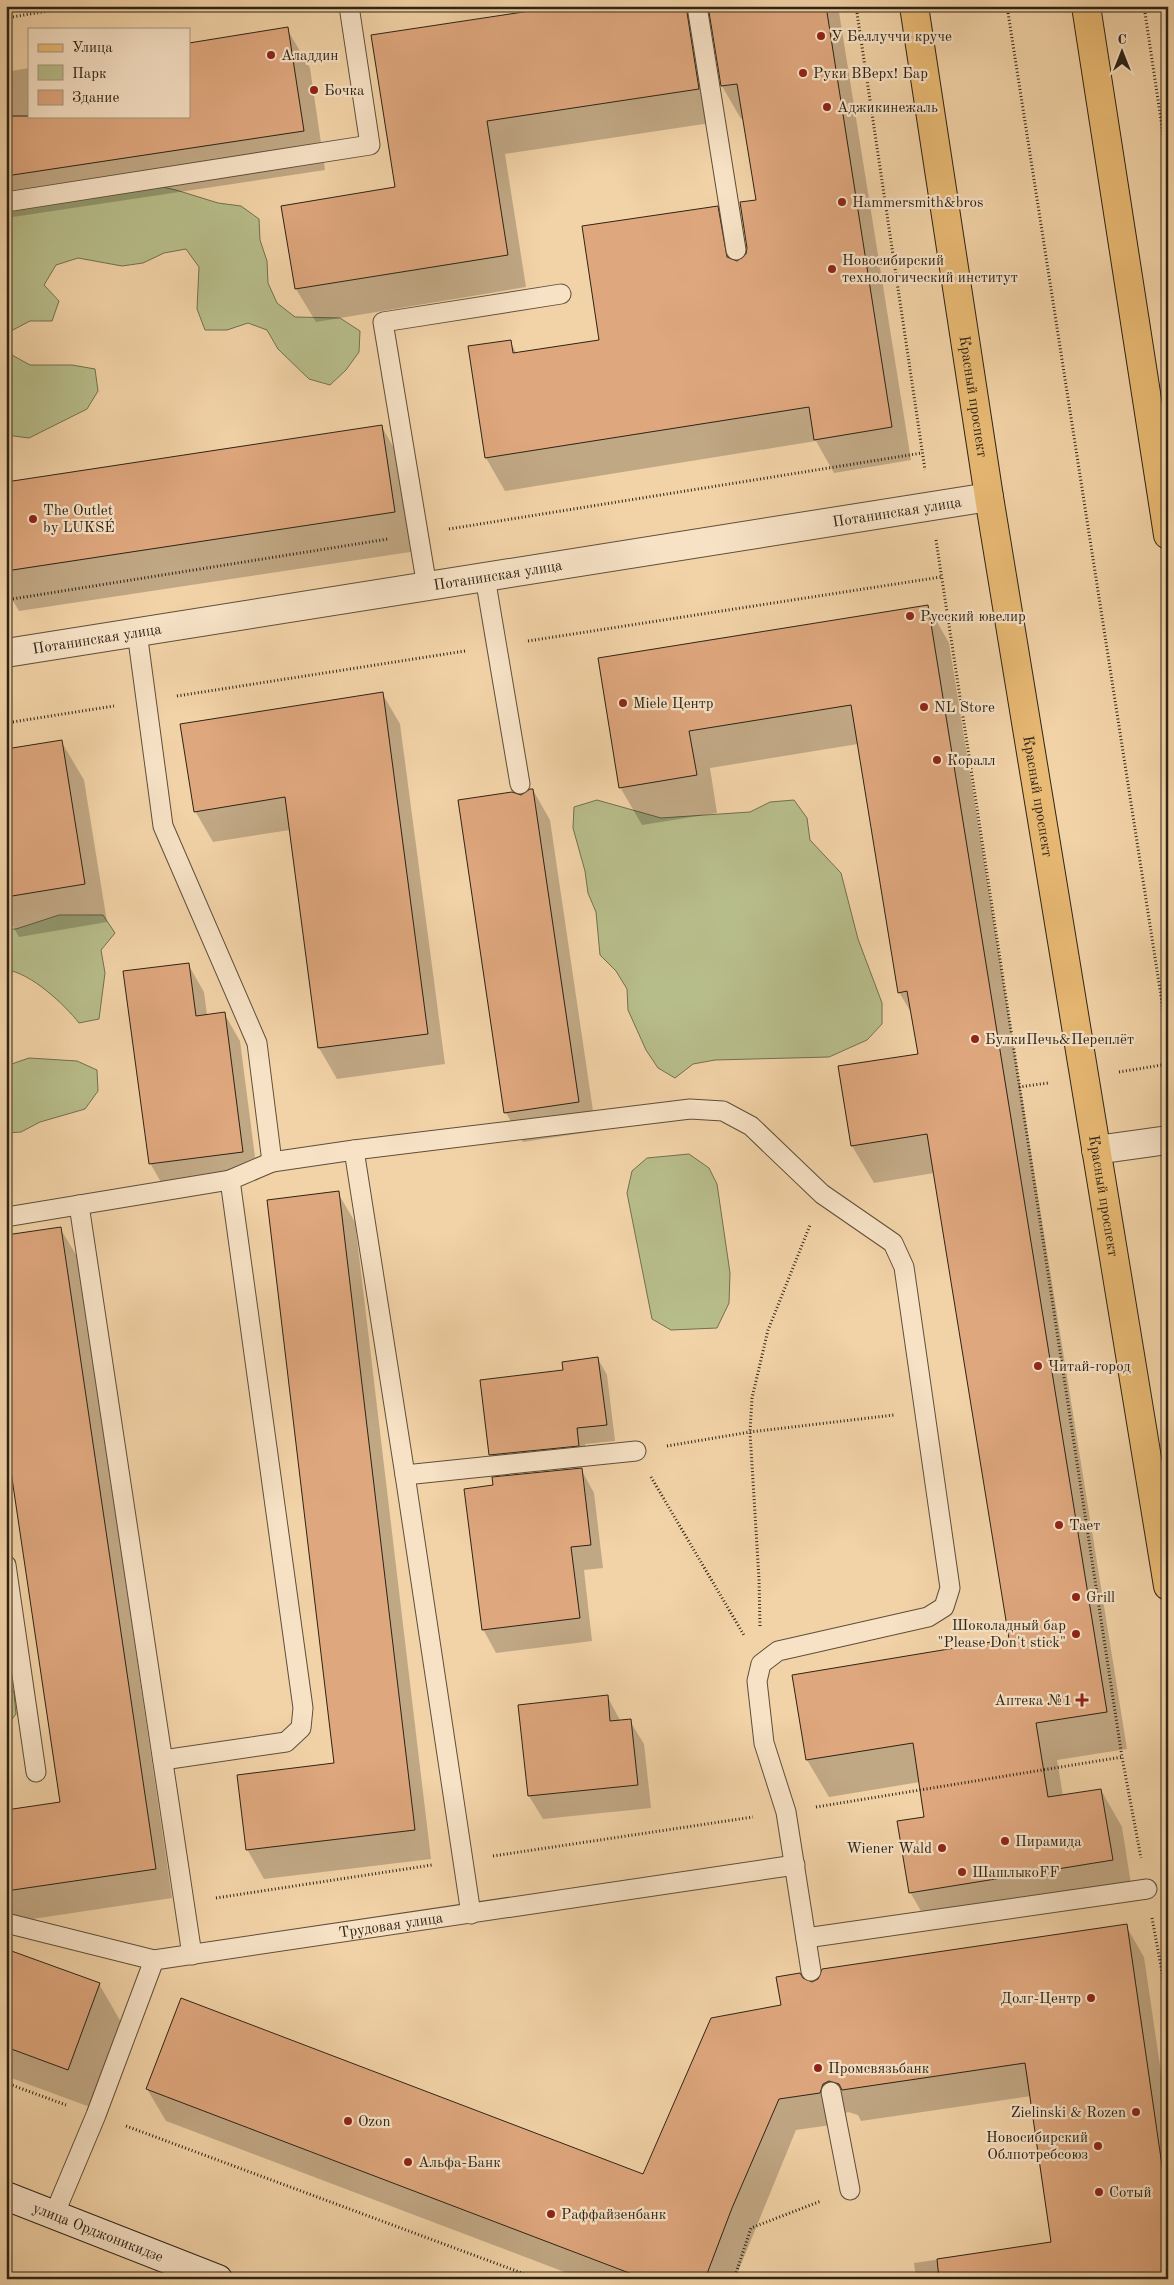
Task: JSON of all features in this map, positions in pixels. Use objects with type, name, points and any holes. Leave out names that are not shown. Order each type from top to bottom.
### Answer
[{"type":"main road","name":"Красный проспект","points":[[914,6],[989,497],[1168,1586]]},
{"type":"main road","points":[[1086,6],[1168,535]]},
{"type":"street","name":"Потанинская улица","points":[[6,653],[989,497]]},
{"type":"street","points":[[1096,1150],[1168,1140]]},
{"type":"street","name":"улица Орджоникидзе","points":[[6,2196],[218,2279]]},
{"type":"lane","points":[[6,202],[370,146],[349,6]]},
{"type":"lane","points":[[697,6],[736,250]]},
{"type":"lane","points":[[426,586],[383,322],[561,294]]},
{"type":"lane","points":[[485,577],[520,784]]},
{"type":"lane","points":[[137,632],[163,826],[257,1043],[272,1162]]},
{"type":"lane","points":[[6,1216],[230,1180],[272,1162],[354,1150],[690,1110],[722,1111],[751,1126],[822,1194],[893,1243],[904,1267],[950,1588],[944,1608],[928,1617],[778,1650],[761,1664],[757,1681],[764,1743],[786,1812],[812,1971]]},
{"type":"lane","points":[[354,1150],[471,1914]]},
{"type":"lane","points":[[163,1760],[286,1742],[301,1728],[303,1708],[230,1180]]},
{"type":"lane","points":[[79,1205],[192,1955]]},
{"type":"lane","points":[[405,1475],[636,1451]]},
{"type":"lane","points":[[6,1565],[36,1772]]},
{"type":"lane","name":"Трудовая улица","points":[[154,1960],[795,1865]]},
{"type":"lane","points":[[806,1938],[1147,1890]]},
{"type":"lane","points":[[6,1923],[154,1960],[96,2115],[54,2215]]},
{"type":"lane","points":[[831,2092],[850,2190]]},
{"type":"path","points":[[6,18],[78,6]]},
{"type":"path","points":[[856,6],[926,475]]},
{"type":"path","points":[[1007,6],[1168,1041]]},
{"type":"path","points":[[1144,6],[1168,167]]},
{"type":"path","points":[[6,600],[922,453]]},
{"type":"path","points":[[936,543],[1122,1758],[1168,2004]]},
{"type":"path","points":[[761,1664],[759,1579],[750,1432],[752,1398],[768,1330],[822,1194]]},
{"type":"path","points":[[761,1664],[636,1451],[750,1432],[925,1411]]},
{"type":"path","points":[[184,1903],[786,1812],[1122,1758]]},
{"type":"path","points":[[6,2083],[538,2279]]},
{"type":"path","points":[[734,2279],[751,2228],[850,2190]]},
{"type":"green space","points":[[131,180],[176,190],[218,203],[241,206],[259,219],[260,240],[267,261],[268,283],[277,303],[295,317],[340,318],[360,331],[359,352],[346,370],[330,385],[309,379],[278,349],[267,330],[248,323],[227,330],[205,330],[197,309],[199,267],[186,249],[164,253],[143,263],[122,266],[78,258],[56,265],[44,285],[59,301],[52,321],[30,321],[9,332],[10,354],[30,365],[72,365],[95,369],[98,391],[87,409],[29,438],[6,435],[6,201]]},
{"type":"green space","points":[[597,800],[661,818],[750,812],[770,802],[794,800],[807,818],[810,840],[841,873],[858,939],[882,1003],[882,1024],[867,1040],[829,1057],[715,1060],[693,1064],[675,1078],[658,1068],[646,1050],[628,1010],[627,989],[616,971],[600,955],[596,912],[588,893],[585,871],[573,828],[574,807]]},
{"type":"green space","points":[[59,915],[103,915],[115,933],[101,950],[105,973],[99,1019],[79,1023],[65,1007],[36,983],[15,972],[6,970],[6,929],[16,929]]},
{"type":"green space","points":[[29,1058],[77,1061],[97,1070],[98,1091],[85,1109],[40,1122],[21,1132],[6,1133],[6,1066]]},
{"type":"green space","points":[[689,1154],[709,1168],[717,1184],[730,1273],[729,1303],[717,1328],[671,1330],[652,1319],[627,1193],[632,1171],[647,1158]]},
{"type":"green space","points":[[6,1675],[14,1693],[16,1714],[6,1727]]},
{"type":"building","points":[[563,6],[686,6],[699,89],[487,121],[508,255],[295,289],[281,206],[395,187],[371,35]]},
{"type":"building","points":[[708,6],[826,6],[892,427],[814,440],[809,407],[485,458],[468,346],[511,340],[513,353],[599,340],[582,226],[718,206],[727,257],[737,261],[746,254],[747,248],[740,202],[756,200],[737,84],[721,86]]},
{"type":"building","points":[[288,27],[304,131],[6,176],[6,116],[28,116],[28,118],[190,118],[190,43]]},
{"type":"building","points":[[382,425],[395,512],[6,571],[6,482]]},
{"type":"building","points":[[928,605],[1107,1712],[1036,1723],[1048,1797],[1101,1789],[1113,1860],[909,1893],[897,1821],[924,1817],[913,1743],[806,1760],[792,1675],[1009,1639],[927,1134],[851,1146],[838,1066],[918,1054],[907,991],[898,993],[851,705],[689,731],[697,775],[619,788],[598,658]]},
{"type":"building","points":[[383,692],[428,1034],[318,1048],[285,797],[194,812],[180,724]]},
{"type":"building","points":[[62,740],[85,884],[6,897],[6,749]]},
{"type":"building","points":[[533,789],[579,1102],[504,1113],[458,800],[512,792],[521,795]]},
{"type":"building","points":[[189,963],[196,1016],[225,1012],[243,1152],[149,1164],[123,971]]},
{"type":"building","points":[[339,1191],[415,1830],[246,1850],[237,1775],[334,1763],[267,1200]]},
{"type":"building","points":[[61,1227],[156,1869],[6,1891],[6,1810],[60,1802],[6,1438],[6,1235]]},
{"type":"building","points":[[598,1357],[607,1425],[577,1428],[579,1446],[489,1455],[480,1380],[563,1370],[562,1362]]},
{"type":"building","points":[[582,1468],[591,1545],[571,1547],[580,1618],[482,1630],[464,1489],[493,1485],[492,1477]]},
{"type":"building","points":[[608,1695],[610,1721],[631,1719],[638,1785],[528,1796],[518,1705]]},
{"type":"building","points":[[1127,1924],[1168,2207],[1168,2279],[939,2279],[937,2259],[1051,2242],[1025,2063],[842,2090],[839,2084],[829,2081],[823,2084],[820,2093],[779,2099],[732,2208],[705,2279],[645,2279],[146,2089],[181,1998],[643,2174],[711,2018],[781,2005],[776,1977],[800,1973],[803,1978],[812,1982],[818,1979],[822,1969]]},
{"type":"building","points":[[6,1949],[100,1983],[68,2070],[6,2047]]},
{"type":"place","name":"У Беллуччи круче","points":[[821,36]]},
{"type":"place","name":"Аладдин","points":[[271,55]]},
{"type":"place","name":"Руки ВВерх! Бар","points":[[803,73]]},
{"type":"place","name":"Бочка","points":[[314,90]]},
{"type":"place","name":"Аджикинежаль","points":[[827,107]]},
{"type":"place","name":"Hammersmith&bros","points":[[842,202]]},
{"type":"place","name":"Новосибирский технологический институт","points":[[832,269]]},
{"type":"place","name":"The Outlet by LUKSÉ","points":[[33,519]]},
{"type":"place","name":"Русский ювелир","points":[[910,616]]},
{"type":"place","name":"Miele Центр","points":[[623,703]]},
{"type":"place","name":"NL Store","points":[[924,707]]},
{"type":"place","name":"Коралл","points":[[937,760]]},
{"type":"place","name":"БулкиПечь&Переплёт","points":[[975,1039]]},
{"type":"place","name":"Читай-город","points":[[1038,1366]]},
{"type":"place","name":"Тает","points":[[1059,1525]]},
{"type":"place","name":"Grill","points":[[1076,1597]]},
{"type":"place","name":"Шоколадный бар \"Please Don't stick\"","points":[[1076,1634]]},
{"type":"place","name":"Аптека №1","points":[[1082,1700]]},
{"type":"place","name":"Пирамида","points":[[1005,1841]]},
{"type":"place","name":"Wiener Wald","points":[[942,1848]]},
{"type":"place","name":"ШашлыкoFF","points":[[962,1872]]},
{"type":"place","name":"Долг-Центр","points":[[1091,1998]]},
{"type":"place","name":"Промсвязьбанк","points":[[818,2068]]},
{"type":"place","name":"Zielinski & Rozen","points":[[1136,2112]]},
{"type":"place","name":"Ozon","points":[[348,2121]]},
{"type":"place","name":"Новосибирский Облпотребсоюз","points":[[1098,2146]]},
{"type":"place","name":"Альфа-Банк","points":[[408,2162]]},
{"type":"place","name":"Сотый","points":[[1099,2192]]},
{"type":"place","name":"Раффайзенбанк","points":[[551,2214]]}]
